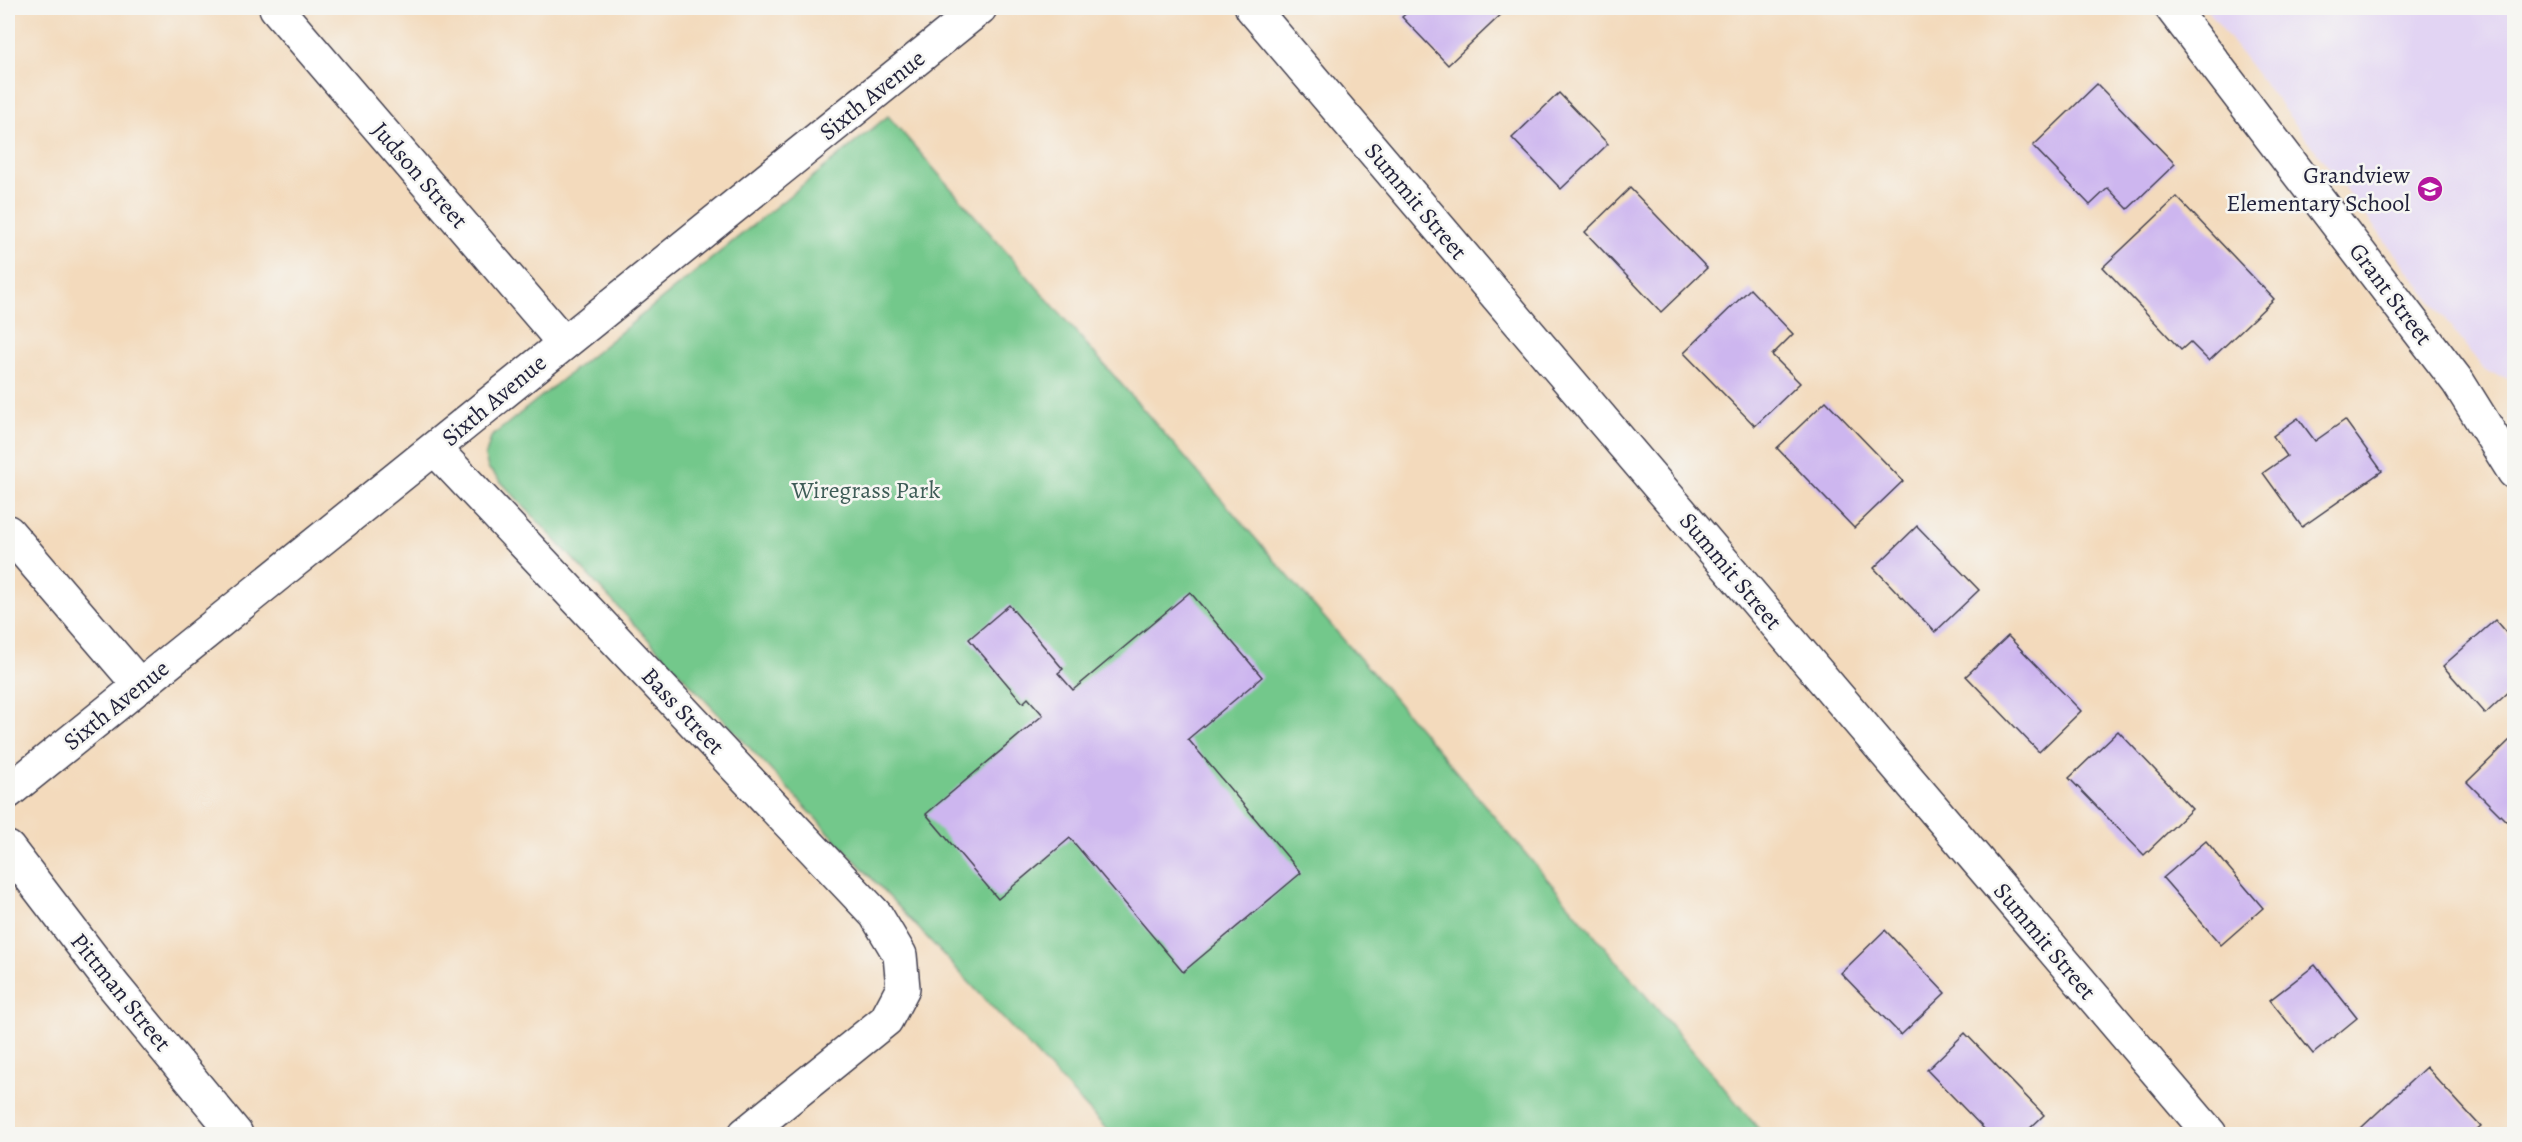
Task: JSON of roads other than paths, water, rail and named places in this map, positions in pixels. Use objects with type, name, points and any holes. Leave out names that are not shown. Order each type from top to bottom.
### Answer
[{"type":"street","name":"Judson Street","points":[[276,8],[564,343]]},
{"type":"street","name":"Sixth Avenue","points":[[8,792],[980,8]]},
{"type":"street","name":"Summit Street","points":[[1252,8],[2210,1134]]},
{"type":"street","name":"Grant Street","points":[[2172,8],[2451,372],[2505,432],[2514,472]]},
{"type":"street","name":"Bass Street","points":[[435,449],[876,915],[900,955],[903,988],[886,1020],[745,1134]]},
{"type":"street","points":[[8,532],[140,686]]},
{"type":"street","name":"Pittman Street","points":[[8,848],[113,986],[236,1134]]},
{"type":"place","name":"Grandview Elementary School","points":[[2430,189]]},
{"type":"park label","name":"Wiregrass Park","points":[[866,490]]}]
